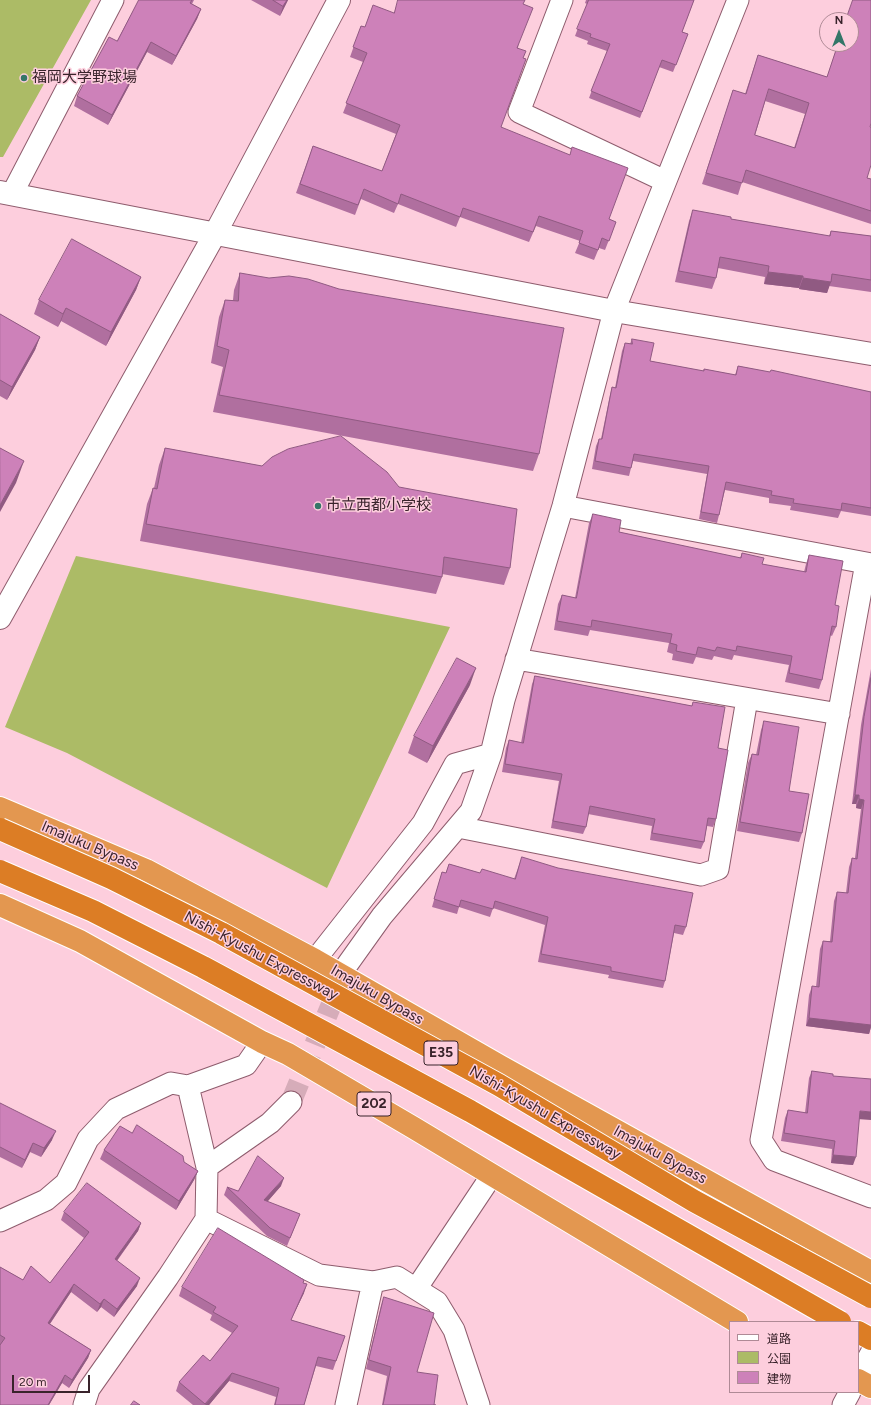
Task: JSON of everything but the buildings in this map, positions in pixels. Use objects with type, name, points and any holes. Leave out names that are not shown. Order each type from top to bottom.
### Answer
[{"type":"highway","name":"Imajuku Bypass","points":[[0,808],[146,870],[315,960],[500,1066],[871,1272]]},
{"type":"highway","name":"Nishi-Kyushu Expressway","points":[[0,829],[111,878],[221,933],[499,1085],[694,1201],[871,1297]]},
{"type":"highway","name":"E35","points":[[0,871],[93,911],[210,970],[470,1111],[838,1321]]},
{"type":"highway","name":"202","points":[[0,905],[80,941],[262,1042],[288,1054],[735,1321]]},
{"type":"highway","points":[[859,1333],[871,1339]]},
{"type":"highway","points":[[859,1381],[871,1387]]},
{"type":"street","points":[[113,0],[6,193],[216,232],[614,310],[871,354]]},
{"type":"street","points":[[0,618],[216,232],[339,0]]},
{"type":"street","points":[[562,0],[519,112],[665,181]]},
{"type":"street","points":[[347,965],[382,916],[471,811],[491,754],[516,659],[563,506],[614,310],[738,0]]},
{"type":"street","points":[[563,506],[869,564],[839,714],[761,1140],[774,1160],[871,1197]]},
{"type":"street","points":[[516,659],[839,714]]},
{"type":"street","points":[[458,827],[701,875],[718,869],[747,699]]},
{"type":"street","points":[[315,960],[423,823],[456,764],[491,754]]},
{"type":"street","points":[[0,1221],[46,1200],[66,1183],[88,1139],[116,1109],[171,1083],[188,1086],[246,1065],[262,1042]]},
{"type":"street","points":[[84,1405],[89,1389],[168,1277],[206,1219],[207,1167],[188,1086]]},
{"type":"street","points":[[207,1167],[270,1123],[291,1102]]},
{"type":"street","points":[[416,1289],[492,1175]]},
{"type":"street","points":[[206,1219],[319,1275],[373,1282],[397,1277],[437,1302],[454,1330],[479,1405]]},
{"type":"street","points":[[346,1405],[373,1282]]},
{"type":"street","points":[[859,1375],[871,1353]]},
{"type":"street","points":[[843,1405],[849,1393]]},
{"type":"green space","name":"福岡大学野球場","points":[[0,0],[91,0],[3,157],[0,157]]},
{"type":"green space","points":[[76,556],[450,627],[327,888],[67,753],[5,727]]},
{"type":"tunnel","points":[[291,1102],[342,979]]},
{"type":"place","name":"福岡大学野球場","points":[[24,78]]},
{"type":"place","name":"市立西都小学校","points":[[318,506]]}]
